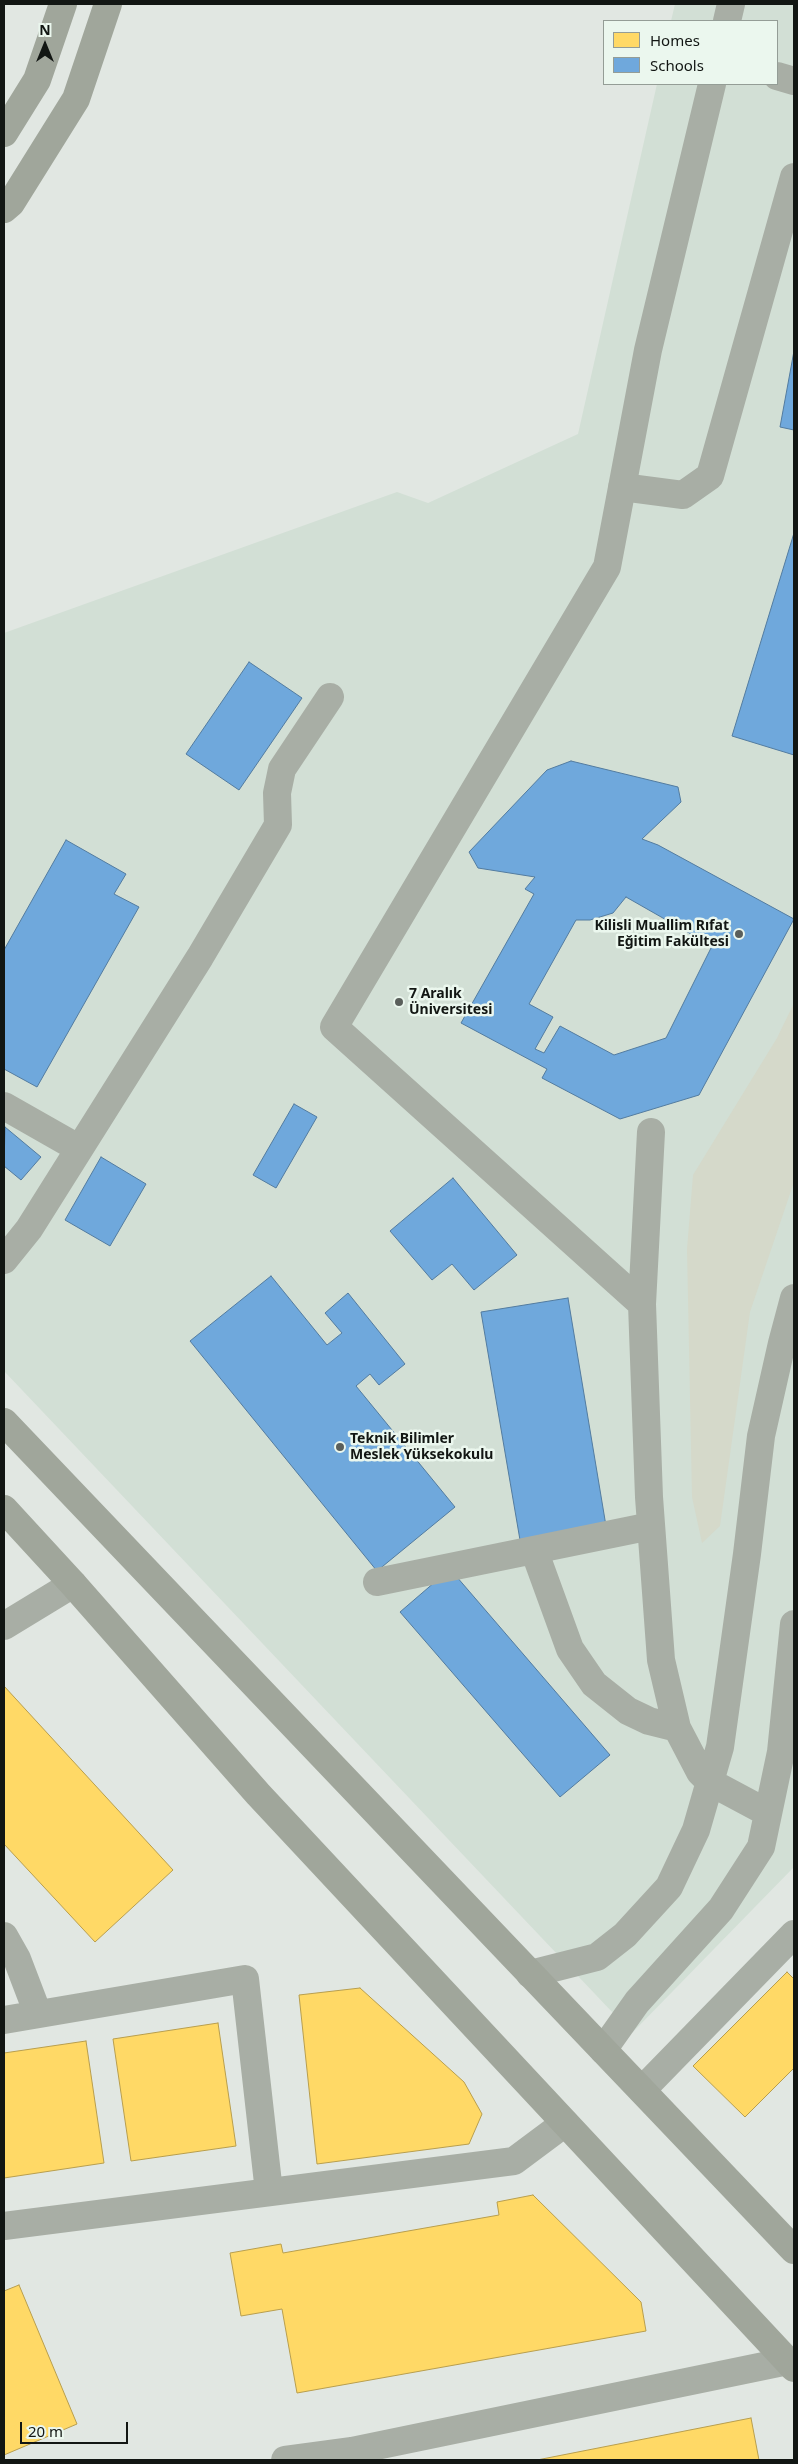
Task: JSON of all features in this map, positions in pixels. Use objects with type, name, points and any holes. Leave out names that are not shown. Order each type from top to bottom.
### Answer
[{"type":"main road","points":[[4,133],[37,80],[62,4]]},
{"type":"main road","points":[[4,209],[11,204],[76,99],[108,4]]},
{"type":"main road","points":[[4,1422],[794,2250]]},
{"type":"main road","points":[[4,1509],[73,1584],[258,1794],[791,2364]]},
{"type":"street","points":[[727,20],[731,4]]},
{"type":"street","points":[[778,76],[794,81]]},
{"type":"street","points":[[642,1304],[334,1027],[607,567],[648,350],[712,85]]},
{"type":"street","points":[[622,487],[683,495],[710,476],[794,177]]},
{"type":"street","points":[[4,1260],[29,1229],[78,1148],[200,957],[278,826],[278,793],[282,769],[330,697]]},
{"type":"street","points":[[4,1106],[78,1148]]},
{"type":"street","points":[[651,1132],[642,1304],[651,1526],[661,1660],[677,1728],[700,1772],[710,1782],[768,1813]]},
{"type":"street","points":[[530,1974],[597,1957],[625,1935],[669,1887],[696,1830],[720,1747],[747,1554],[761,1436],[788,1343],[794,1298]]},
{"type":"street","points":[[377,1582],[651,1526]]},
{"type":"street","points":[[534,1550],[570,1650],[594,1684],[628,1711],[649,1721],[677,1728]]},
{"type":"street","points":[[4,1626],[73,1584]]},
{"type":"street","points":[[603,2050],[637,2002],[721,1909],[761,1847],[781,1752],[794,1624]]},
{"type":"street","points":[[642,2090],[794,1934]]},
{"type":"street","points":[[4,1936],[17,1959],[38,2014]]},
{"type":"street","points":[[4,2020],[245,1979],[269,2192]]},
{"type":"street","points":[[4,2226],[514,2161],[566,2123]]},
{"type":"street","points":[[285,2460],[353,2455],[791,2364]]},
{"type":"shaded area","name":"7 Aralık Üniversitesi","points":[[675,4],[794,4],[794,1867],[632,2033],[4,1371],[4,633],[397,492],[428,503],[578,434],[657,85],[778,85],[778,20],[671,20]]},
{"type":"shaded area","points":[[794,1003],[794,1182],[750,1312],[720,1526],[702,1543],[692,1497],[687,1249],[693,1175],[777,1038]]},
{"type":"building: Homes","points":[[4,1686],[173,1870],[95,1942],[4,1844]]},
{"type":"building: Homes","points":[[787,1972],[794,1979],[794,2068],[745,2117],[693,2066]]},
{"type":"building: Homes","points":[[360,1988],[464,2082],[482,2114],[469,2144],[317,2164],[299,1995]]},
{"type":"building: Homes","points":[[218,2023],[236,2146],[131,2161],[113,2039]]},
{"type":"building: Homes","points":[[86,2041],[104,2163],[4,2178],[4,2053]]},
{"type":"building: Homes","points":[[533,2195],[641,2302],[646,2331],[297,2393],[282,2309],[241,2316],[230,2253],[281,2244],[283,2253],[499,2215],[497,2202]]},
{"type":"building: Homes","points":[[19,2285],[77,2424],[4,2455],[4,2291]]},
{"type":"building: Homes","points":[[751,2418],[759,2460],[537,2460]]},
{"type":"building: Schools","points":[[794,351],[794,430],[780,427]]},
{"type":"building: Schools","points":[[794,533],[794,755],[732,736]]},
{"type":"building: Schools","points":[[249,662],[302,698],[239,790],[186,754]]},
{"type":"building: Schools","name":"Kilisli Muallim Rıfat Eğitim Fakültesi","points":[[571,761],[678,787],[681,802],[642,839],[658,845],[794,919],[699,1095],[620,1119],[542,1078],[547,1069],[461,1023],[534,894],[525,889],[535,877],[478,868],[469,852],[547,770]],"holes":[[[626,897],[712,946],[666,1038],[614,1055],[560,1026],[544,1053],[535,1049],[553,1017],[529,1004],[576,920],[590,920],[613,913]]]},
{"type":"building: Schools","points":[[66,840],[126,874],[114,894],[139,907],[37,1087],[4,1069],[4,950]]},
{"type":"building: Schools","points":[[294,1104],[317,1117],[276,1188],[253,1175]]},
{"type":"building: Schools","points":[[5,1127],[41,1157],[21,1180],[4,1166]]},
{"type":"building: Schools","points":[[101,1157],[146,1184],[110,1246],[65,1220]]},
{"type":"building: Schools","points":[[453,1178],[517,1255],[474,1290],[452,1264],[432,1280],[390,1231]]},
{"type":"building: Schools","name":"Teknik Bilimler Meslek Yüksekokulu","points":[[271,1276],[327,1345],[342,1333],[325,1313],[348,1293],[405,1364],[379,1385],[370,1374],[356,1386],[455,1507],[377,1571],[190,1341]]},
{"type":"building: Schools","points":[[568,1298],[606,1526],[520,1540],[481,1312]]},
{"type":"building: Schools","points":[[450,1569],[610,1755],[560,1797],[400,1612]]},
{"type":"place","name":"Kilisli Muallim Rıfat Eğitim Fakültesi","points":[[739,934]]},
{"type":"place","name":"7 Aralık Üniversitesi","points":[[399,1002]]},
{"type":"place","name":"Teknik Bilimler Meslek Yüksekokulu","points":[[340,1447]]}]
